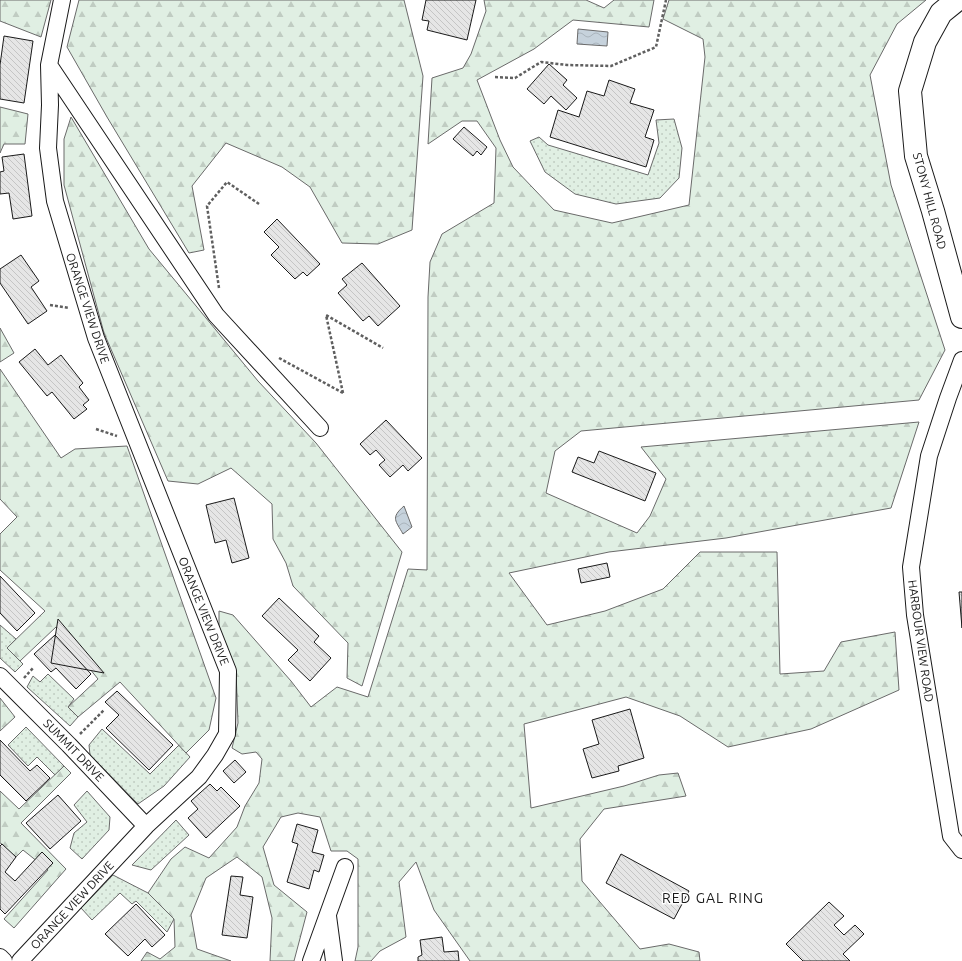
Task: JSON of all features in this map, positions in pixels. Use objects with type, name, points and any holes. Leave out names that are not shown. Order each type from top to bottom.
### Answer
[{"type":"main road","name":"STONY HILL ROAD","points":[[957,0],[940,14],[925,42],[910,91],[916,156],[933,211],[962,317]]},
{"type":"street","name":"ORANGE VIEW DRIVE","points":[[20,961],[146,826],[199,777],[215,755],[227,734],[228,671],[96,338],[55,201],[48,148],[50,105],[49,65],[62,0]]},
{"type":"street","points":[[49,65],[216,315],[320,428]]},
{"type":"street","name":"HARBOUR VIEW ROAD","points":[[962,360],[929,456],[911,567],[915,615],[951,836],[962,850]]},
{"type":"street","name":"SUMMIT DRIVE","points":[[0,676],[70,745],[146,826]]},
{"type":"street","points":[[311,961],[345,867]]},
{"type":"street","points":[[328,912],[334,961]]},
{"type":"street","points":[[0,957],[4,961]]},
{"type":"path","points":[[495,77],[515,78],[541,62],[567,65],[611,66],[656,47],[666,0]]},
{"type":"path","points":[[220,294],[207,206],[227,182],[259,204]]},
{"type":"path","points":[[277,356],[343,393],[326,316],[383,348]]},
{"type":"path","points":[[70,745],[104,710]]},
{"type":"green space","points":[[0,0],[51,0],[41,37],[0,21]]},
{"type":"green space","points":[[79,0],[404,0],[423,76],[412,230],[378,244],[342,243],[310,187],[282,167],[226,143],[192,186],[204,250],[189,253],[107,117],[67,47]]},
{"type":"green space","points":[[484,0],[586,0],[604,8],[614,0],[654,0],[649,27],[573,20],[534,49],[477,80],[500,140],[513,167],[554,210],[612,223],[689,205],[705,57],[703,39],[663,19],[669,0],[926,0],[897,24],[870,75],[891,185],[945,350],[919,400],[581,431],[555,451],[546,493],[637,533],[650,516],[666,479],[641,447],[919,422],[891,508],[726,538],[609,552],[509,573],[547,625],[605,611],[663,589],[700,552],[777,552],[780,674],[824,671],[841,642],[895,632],[899,690],[811,729],[728,747],[680,716],[626,697],[524,724],[531,808],[624,786],[659,775],[678,773],[686,796],[604,809],[580,839],[582,881],[640,949],[669,944],[699,952],[700,961],[470,961],[434,910],[416,862],[399,882],[406,937],[380,951],[371,961],[355,961],[358,947],[358,859],[347,851],[331,851],[320,817],[298,813],[281,817],[263,847],[274,885],[307,912],[294,961],[270,961],[272,918],[262,877],[237,857],[206,878],[191,915],[197,949],[231,961],[141,961],[147,952],[160,959],[175,947],[174,919],[148,893],[171,859],[185,847],[209,858],[237,827],[245,806],[259,783],[262,759],[256,752],[242,754],[232,748],[238,723],[236,671],[219,629],[219,611],[233,615],[291,681],[311,707],[337,687],[368,697],[408,569],[427,570],[428,297],[430,262],[442,234],[494,203],[496,148],[477,121],[462,121],[428,144],[432,78],[463,68],[471,54],[486,11]]},
{"type":"green space","points":[[0,107],[28,114],[25,144],[4,144],[0,153]]},
{"type":"green space","points":[[71,117],[149,249],[258,381],[316,443],[402,552],[362,686],[347,678],[348,643],[293,586],[286,563],[273,539],[272,504],[231,468],[198,484],[168,481],[104,333],[64,185],[64,139]]},
{"type":"green space","points":[[674,119],[682,148],[679,178],[660,198],[616,204],[575,194],[545,172],[530,141],[539,137],[548,145],[648,175],[659,143],[656,120]]},
{"type":"green space","points":[[0,328],[14,353],[0,362]]},
{"type":"green space","points":[[0,369],[61,458],[75,449],[127,446],[216,698],[209,730],[186,753],[120,682],[78,717],[68,707],[98,679],[56,627],[20,661],[7,648],[45,611],[0,570],[0,534],[17,517],[0,499]]},
{"type":"green space","points":[[0,625],[16,639],[7,648],[23,664],[15,672],[0,658]]},
{"type":"green space","points":[[48,674],[74,699],[68,707],[78,717],[70,726],[27,687],[33,676],[40,682]]},
{"type":"green space","points":[[0,698],[15,717],[0,731]]},
{"type":"green space","points":[[26,727],[64,766],[55,775],[37,757],[28,766],[8,745]]},
{"type":"green space","points":[[102,729],[150,774],[179,745],[190,757],[164,786],[138,804],[90,755],[89,745]]},
{"type":"green space","points":[[64,766],[71,773],[21,823],[66,869],[14,928],[4,919],[48,870],[23,850],[13,860],[0,843],[0,791],[19,809]]},
{"type":"green space","points":[[87,791],[110,817],[109,830],[82,859],[70,848],[74,833],[87,822],[74,805]]},
{"type":"green space","points":[[176,820],[189,835],[151,870],[132,865]]},
{"type":"green space","points":[[113,875],[148,893],[174,919],[167,932],[136,901],[132,904],[120,893],[92,920],[81,908]]},
{"type":"water","points":[[578,29],[608,32],[607,46],[577,44]]},
{"type":"water","points":[[404,506],[412,527],[403,534],[397,523],[396,517]]},
{"type":"building","points":[[426,0],[476,0],[467,40],[427,30],[429,21],[422,20]]},
{"type":"building","points":[[4,36],[33,41],[24,103],[0,99],[0,65]]},
{"type":"building","points":[[549,64],[567,80],[563,85],[577,98],[566,110],[551,96],[544,104],[527,89]]},
{"type":"building","points":[[609,80],[635,89],[630,103],[654,110],[645,137],[654,140],[646,167],[550,137],[558,110],[579,117],[587,91],[604,96]]},
{"type":"building","points":[[464,127],[487,147],[481,155],[477,151],[473,156],[453,139]]},
{"type":"building","points":[[24,154],[32,216],[13,219],[9,193],[0,194],[0,172],[4,171],[2,157]]},
{"type":"building","points":[[277,219],[320,264],[307,276],[303,272],[295,279],[271,255],[279,247],[264,232]]},
{"type":"building","points":[[21,255],[39,281],[31,287],[47,311],[28,324],[0,283],[0,269]]},
{"type":"building","points":[[362,263],[400,306],[378,326],[369,316],[363,321],[338,293],[347,285],[342,279]]},
{"type":"building","points":[[35,349],[48,365],[61,355],[83,383],[79,387],[89,400],[83,405],[87,409],[74,419],[52,392],[47,396],[19,362]]},
{"type":"building","points":[[386,420],[422,458],[408,471],[403,465],[390,477],[379,465],[385,460],[376,450],[370,455],[360,444]]},
{"type":"building","points":[[599,451],[656,473],[645,501],[572,472],[578,457],[594,463]]},
{"type":"building","points":[[234,498],[249,558],[232,563],[226,540],[215,543],[206,505]]},
{"type":"building","points":[[607,563],[610,577],[581,583],[578,569]]},
{"type":"building","points":[[0,576],[35,613],[17,631],[0,613]]},
{"type":"building","points":[[959,592],[962,592],[962,628]]},
{"type":"building","points":[[279,598],[319,636],[314,642],[331,658],[310,681],[288,660],[298,650],[262,616]]},
{"type":"building","points":[[58,619],[104,673],[51,663]]},
{"type":"building","points":[[55,635],[91,674],[76,689],[56,668],[51,672],[34,654]]},
{"type":"building","points":[[117,691],[173,745],[149,770],[106,728],[119,715],[105,702]]},
{"type":"building","points":[[630,709],[644,758],[618,766],[619,771],[592,778],[583,749],[599,744],[592,720]]},
{"type":"building","points":[[0,740],[30,771],[37,765],[50,778],[26,801],[0,775]]},
{"type":"building","points":[[235,760],[246,772],[234,783],[223,771]]},
{"type":"building","points":[[210,784],[217,791],[221,787],[240,806],[206,838],[188,818],[198,809],[191,801]]},
{"type":"building","points":[[58,795],[81,821],[50,849],[26,823]]},
{"type":"building","points":[[297,824],[318,830],[312,852],[324,855],[319,872],[314,870],[309,889],[287,882],[298,844],[292,842]]},
{"type":"building","points":[[2,844],[16,857],[5,872],[15,881],[42,852],[53,863],[5,914],[0,909],[0,846]]},
{"type":"building","points":[[621,854],[689,891],[674,919],[606,883]]},
{"type":"building","points":[[231,876],[243,877],[240,895],[253,897],[247,938],[222,935]]},
{"type":"building","points":[[829,902],[844,916],[834,925],[844,935],[855,925],[864,934],[843,954],[850,961],[803,961],[786,944]]},
{"type":"building","points":[[136,904],[165,935],[152,947],[145,939],[128,956],[105,934]]},
{"type":"building","points":[[442,937],[444,952],[458,951],[459,961],[418,961],[418,957],[422,955],[420,940]]},
{"type":"district","name":"RED GAL RING","points":[[713,898]]}]
